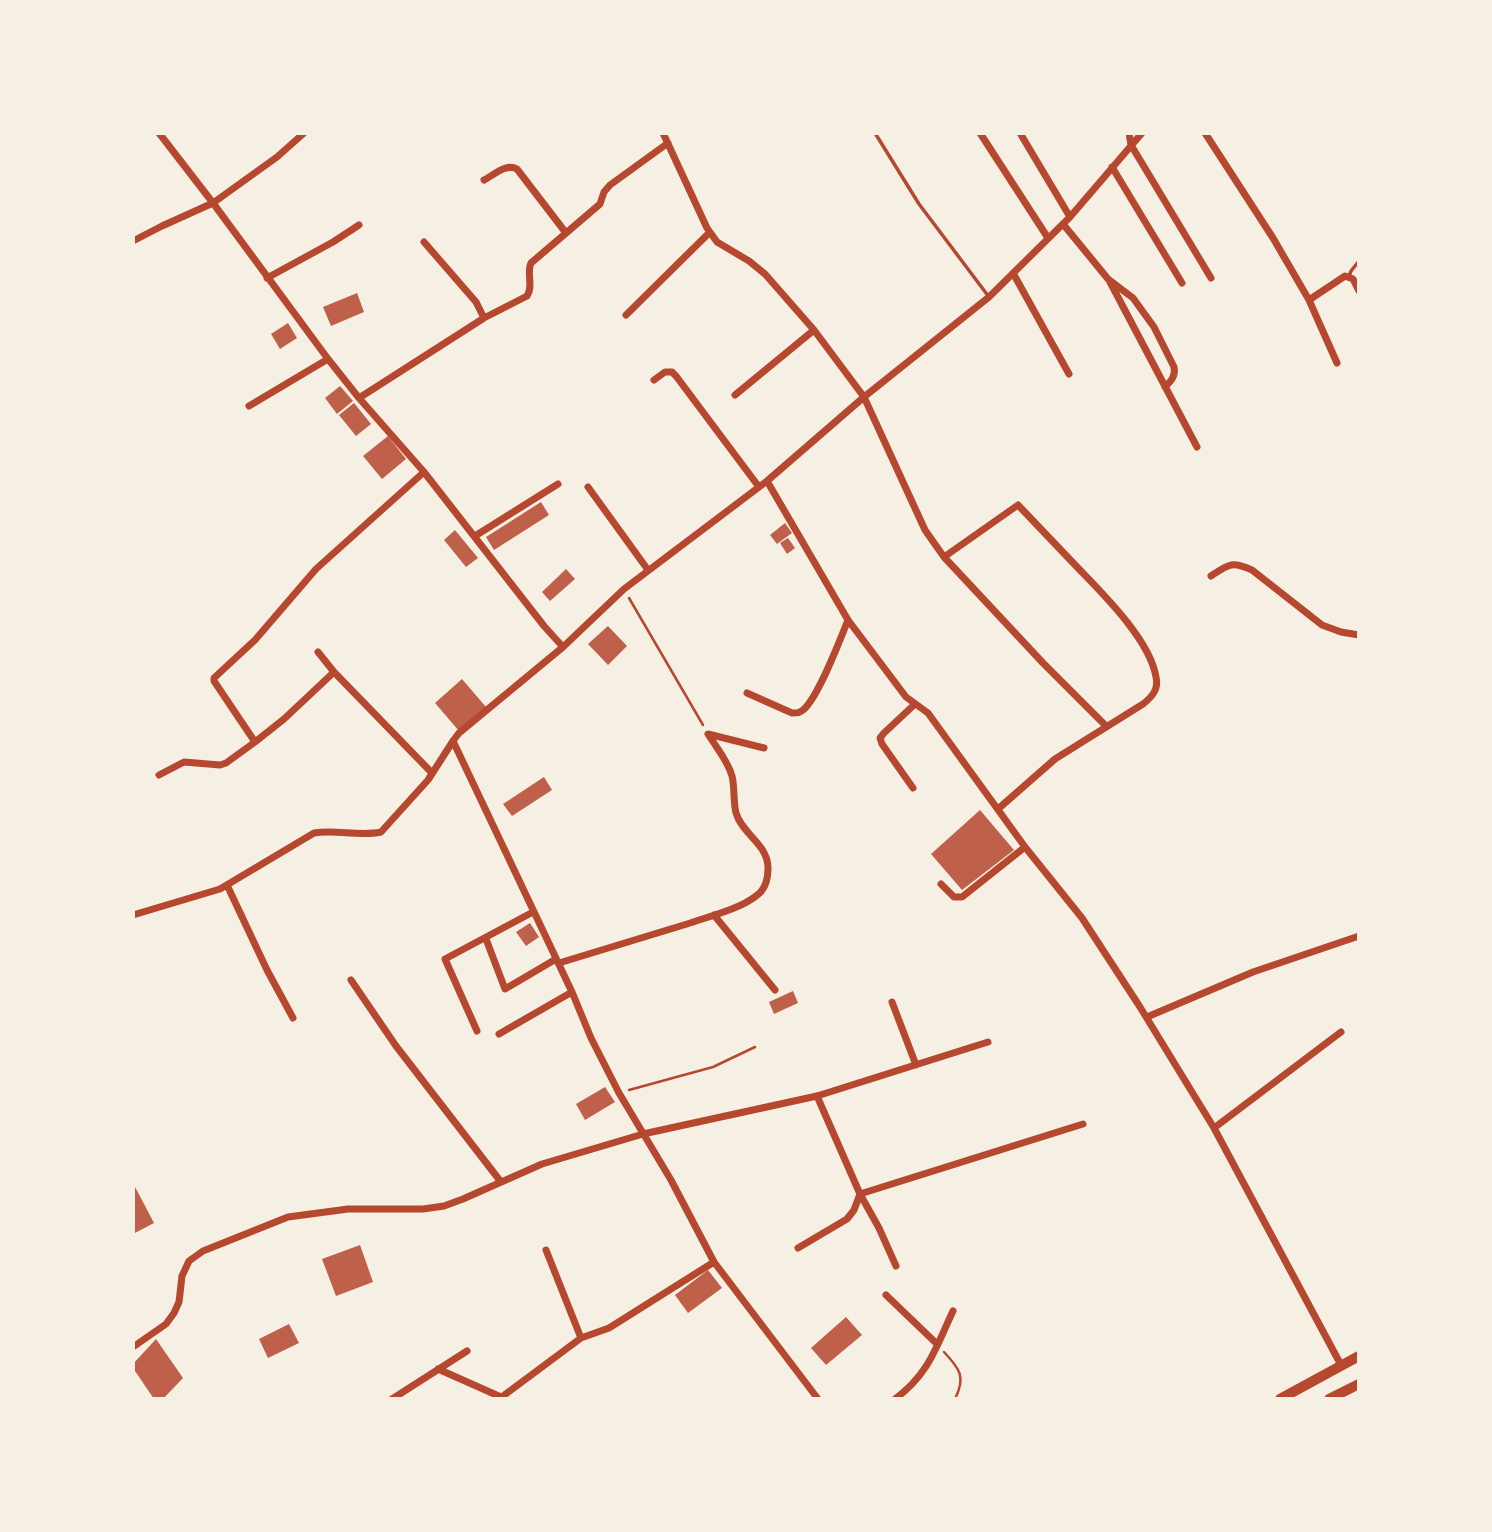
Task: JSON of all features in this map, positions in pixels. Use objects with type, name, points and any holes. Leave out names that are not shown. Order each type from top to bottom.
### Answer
[{"type":"street","points":[[159,133],[328,359],[424,472],[563,647]]},
{"type":"street","points":[[133,241],[212,203],[277,157],[303,133]]},
{"type":"street","points":[[663,133],[709,233],[717,242],[765,274],[814,330],[863,397],[925,530],[944,557],[1106,726]]},
{"type":"street","points":[[980,133],[1048,239]]},
{"type":"street","points":[[1020,133],[1070,216]]},
{"type":"street","points":[[1129,133],[1131,145],[1211,278]]},
{"type":"street","points":[[133,915],[212,892],[314,833],[381,832],[428,780],[459,733],[563,647],[624,589],[767,481],[863,397],[989,297],[1063,224],[1142,133]]},
{"type":"street","points":[[1205,133],[1273,238],[1309,300],[1336,363]]},
{"type":"street","points":[[359,398],[484,318],[527,296],[531,287],[528,272],[531,263],[600,204],[610,185],[668,144]]},
{"type":"street","points":[[484,180],[508,167],[517,169],[566,233]]},
{"type":"street","points":[[1112,167],[1182,283]]},
{"type":"street","points":[[1063,224],[1108,279],[1197,447]]},
{"type":"street","points":[[267,278],[359,225]]},
{"type":"street","points":[[626,315],[709,233]]},
{"type":"street","points":[[425,242],[476,302],[484,318]]},
{"type":"street","points":[[1013,273],[1069,374]]},
{"type":"street","points":[[1309,300],[1341,277],[1349,276],[1356,282],[1359,291]]},
{"type":"street","points":[[1108,279],[1133,298],[1154,327],[1175,372],[1173,379],[1165,387]]},
{"type":"street","points":[[735,394],[814,330]]},
{"type":"street","points":[[249,406],[328,359]]},
{"type":"street","points":[[653,380],[665,372],[672,372],[676,376],[759,487]]},
{"type":"street","points":[[256,742],[214,678],[255,640],[316,569],[424,472]]},
{"type":"street","points":[[767,481],[848,620],[906,697],[928,713],[1025,847],[1082,918],[1147,1017],[1214,1128],[1341,1365]]},
{"type":"street","points":[[475,536],[558,484]]},
{"type":"street","points":[[588,487],[648,570]]},
{"type":"street","points":[[944,557],[1018,505],[1126,620],[1148,653],[1157,677],[1157,686],[1152,696],[1143,704],[1055,759],[999,809]]},
{"type":"street","points":[[1211,576],[1230,564],[1241,565],[1252,570],[1322,625],[1359,635]]},
{"type":"street","points":[[747,693],[792,713],[799,713],[817,690],[848,620]]},
{"type":"street","points":[[318,652],[432,773]]},
{"type":"street","points":[[159,775],[184,762],[220,765],[226,762],[284,719],[334,672]]},
{"type":"street","points":[[913,788],[880,738],[915,704]]},
{"type":"street","points":[[708,734],[764,748]]},
{"type":"street","points":[[486,939],[505,989],[558,961],[714,915],[759,895],[765,887],[768,868],[763,850],[736,813],[732,776],[708,734]]},
{"type":"street","points":[[453,741],[619,1093],[671,1180],[714,1262],[818,1399]]},
{"type":"street","points":[[941,884],[958,899],[1025,847]]},
{"type":"street","points":[[227,885],[293,1018]]},
{"type":"street","points":[[477,1031],[445,959],[533,912]]},
{"type":"street","points":[[714,915],[775,990]]},
{"type":"street","points":[[1147,1017],[1253,972],[1359,936]]},
{"type":"street","points":[[351,980],[396,1046],[501,1182]]},
{"type":"street","points":[[499,1034],[572,992]]},
{"type":"street","points":[[892,1002],[916,1065]]},
{"type":"street","points":[[1214,1128],[1341,1032]]},
{"type":"street","points":[[133,1346],[166,1324],[174,1313],[179,1302],[182,1276],[189,1261],[203,1251],[288,1217],[348,1209],[423,1209],[444,1206],[542,1164],[643,1134],[817,1096],[988,1042]]},
{"type":"street","points":[[817,1096],[860,1194],[896,1266]]},
{"type":"street","points":[[860,1194],[1083,1124]]},
{"type":"street","points":[[798,1248],[847,1219],[860,1194]]},
{"type":"street","points":[[546,1250],[581,1338]]},
{"type":"street","points":[[438,1369],[500,1398],[581,1338],[609,1328],[714,1262]]},
{"type":"street","points":[[886,1295],[937,1345]]},
{"type":"street","points":[[895,1399],[926,1370],[953,1311]]},
{"type":"street","points":[[392,1399],[467,1351]]},
{"type":"street","points":[[1280,1399],[1359,1356]]},
{"type":"street","points":[[1329,1399],[1359,1384]]},
{"type":"lane","points":[[875,133],[919,204],[989,297]]},
{"type":"lane","points":[[1349,276],[1359,261]]},
{"type":"path","points":[[624,589],[708,734]]},
{"type":"path","points":[[619,1093],[713,1067],[755,1047]]},
{"type":"path","points":[[937,1345],[960,1371],[962,1380],[955,1399]]},
{"type":"building","points":[[357,293],[364,312],[331,326],[323,307]]},
{"type":"building","points":[[288,323],[297,338],[280,349],[271,334]]},
{"type":"building","points":[[340,386],[353,401],[337,414],[325,398]]},
{"type":"building","points":[[354,403],[371,424],[356,436],[339,415]]},
{"type":"building","points":[[388,436],[406,459],[382,479],[363,456]]},
{"type":"building","points":[[541,502],[549,515],[494,550],[486,537]]},
{"type":"building","points":[[785,523],[792,533],[777,544],[770,535]]},
{"type":"building","points":[[455,530],[478,558],[466,567],[444,540]]},
{"type":"building","points":[[788,538],[795,548],[787,554],[780,543]]},
{"type":"building","points":[[566,569],[575,579],[550,601],[542,592]]},
{"type":"building","points":[[608,626],[627,646],[608,665],[588,644]]},
{"type":"building","points":[[462,679],[486,707],[459,731],[435,703]]},
{"type":"building","points":[[544,777],[552,790],[512,816],[503,804]]},
{"type":"building","points":[[980,810],[1014,850],[962,890],[931,854]]},
{"type":"building","points":[[530,923],[539,937],[526,946],[516,932]]},
{"type":"building","points":[[793,991],[798,1003],[774,1014],[769,1002]]},
{"type":"building","points":[[605,1087],[615,1102],[585,1120],[576,1104]]},
{"type":"building","points":[[133,1183],[154,1223],[133,1234]]},
{"type":"building","points":[[360,1245],[373,1282],[336,1296],[322,1259]]},
{"type":"building","points":[[708,1270],[722,1288],[688,1313],[675,1295]]},
{"type":"building","points":[[846,1317],[862,1335],[826,1365],[811,1348]]},
{"type":"building","points":[[289,1324],[299,1343],[268,1358],[259,1339]]},
{"type":"building","points":[[156,1339],[183,1378],[163,1399],[154,1399],[133,1368],[133,1364]]}]
